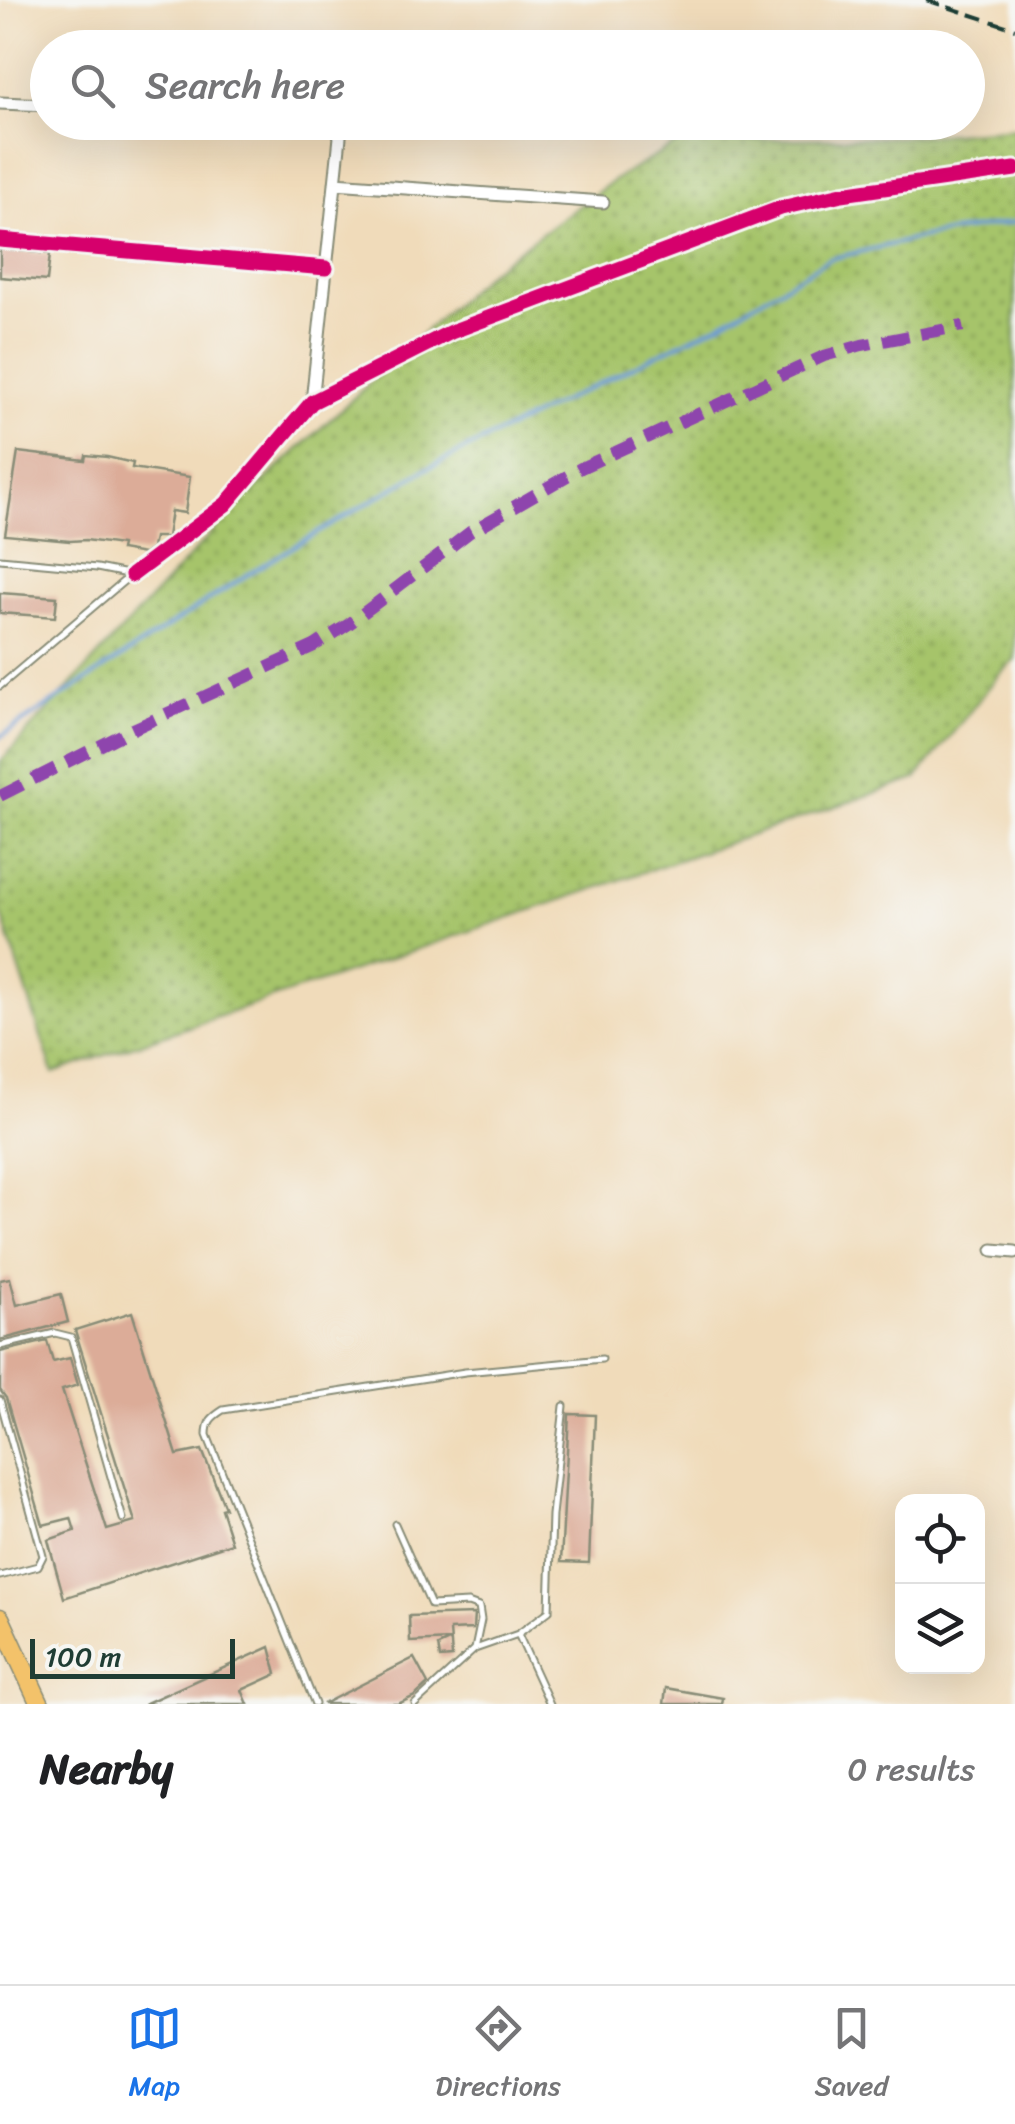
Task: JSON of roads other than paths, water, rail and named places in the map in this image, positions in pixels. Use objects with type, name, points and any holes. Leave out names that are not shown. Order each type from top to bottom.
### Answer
[{"type":"highway","points":[[2,1629],[40,1704]]},
{"type":"street","points":[[0,103],[30,104]]},
{"type":"street","points":[[312,402],[340,140]]},
{"type":"street","points":[[132,575],[226,504],[312,402],[450,332],[781,208],[842,194],[1015,169]]},
{"type":"street","points":[[336,182],[603,202]]},
{"type":"street","points":[[0,240],[326,268]]},
{"type":"street","points":[[993,1250],[1015,1252]]},
{"type":"lane","points":[[0,560],[132,575]]},
{"type":"lane","points":[[0,686],[132,575]]},
{"type":"lane","points":[[0,1346],[55,1334],[71,1338],[123,1519]]},
{"type":"lane","points":[[315,1704],[206,1435],[207,1424],[224,1410],[465,1372],[602,1359]]},
{"type":"lane","points":[[0,1400],[43,1556],[38,1566],[0,1576]]},
{"type":"lane","points":[[415,1704],[475,1649],[518,1634],[543,1618],[551,1606],[552,1515],[564,1406]]},
{"type":"lane","points":[[395,1524],[431,1605],[479,1607],[481,1620],[475,1649]]},
{"type":"lane","points":[[518,1634],[550,1704]]},
{"type":"waterway","points":[[0,737],[256,569],[424,470],[719,324],[829,259],[928,236],[1015,222]]},
{"type":"railway","points":[[926,0],[1015,29]]}]
